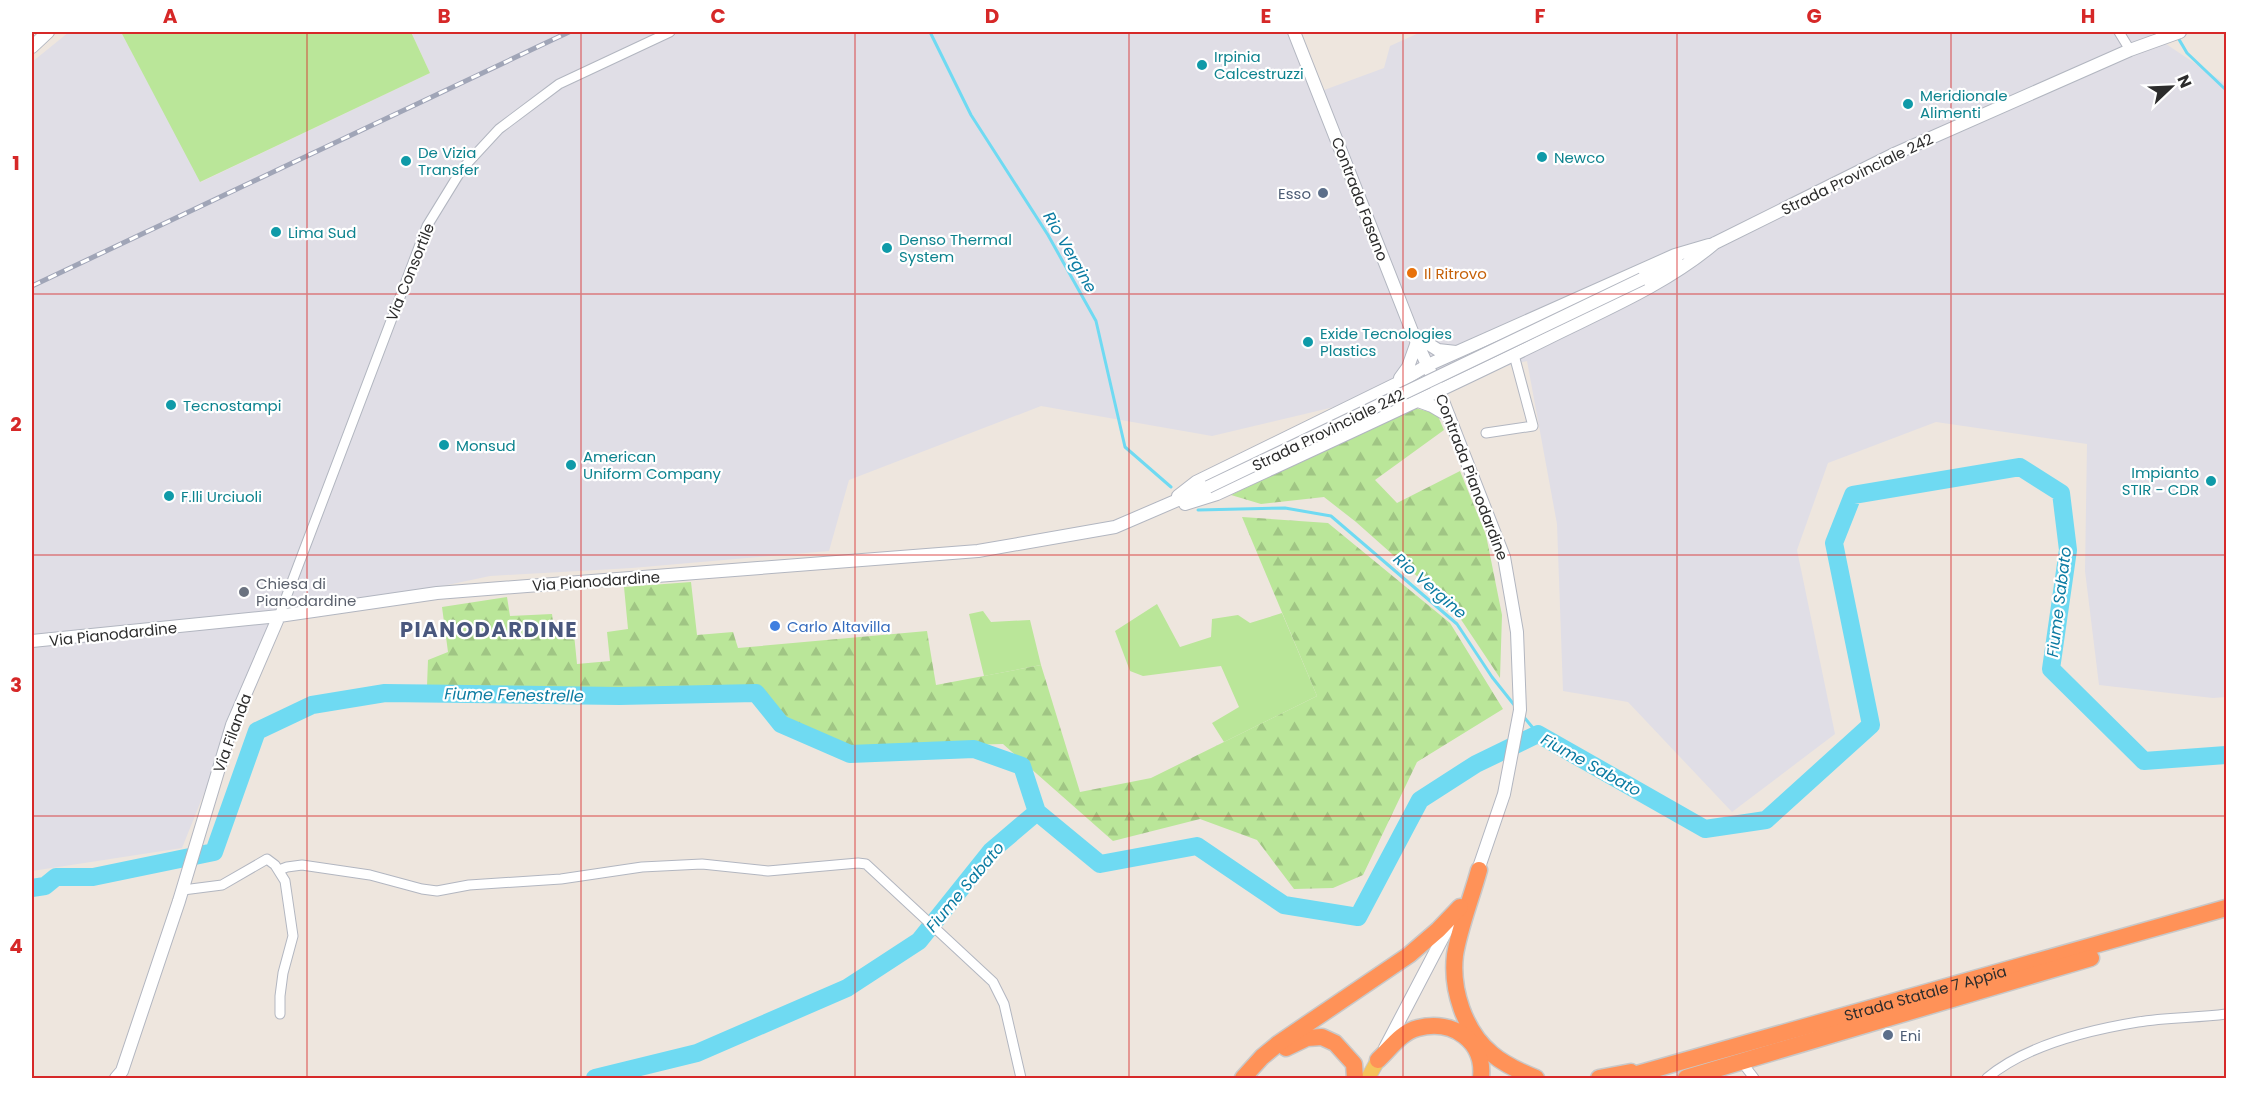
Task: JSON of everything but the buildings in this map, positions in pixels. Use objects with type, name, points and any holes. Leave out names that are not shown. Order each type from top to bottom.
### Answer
[{"type":"highway","points":[[1479,870],[1455,954],[1455,987],[1475,1035],[1491,1054],[1514,1069],[1536,1078]]},
{"type":"highway","points":[[1243,1078],[1262,1057],[1279,1043],[1410,955],[1460,907]]},
{"type":"highway","name":"Strada Statale 7 Appia","points":[[1623,1078],[1674,1072],[2226,908]]},
{"type":"highway","name":"Strada Statale 7 Appia","points":[[1741,1061],[2226,919]]},
{"type":"highway","points":[[1378,1060],[1402,1035],[1416,1028],[1447,1027],[1459,1032],[1472,1042],[1480,1064],[1481,1078]]},
{"type":"highway","points":[[1252,1078],[1294,1042],[1322,1037],[1335,1043],[1346,1053],[1354,1064],[1354,1078]]},
{"type":"highway","points":[[1599,1078],[1674,1072],[1741,1061]]},
{"type":"highway","points":[[1686,1078],[1741,1061]]},
{"type":"main road","points":[[1368,1078],[1378,1060]]},
{"type":"street","points":[[32,47],[48,32]]},
{"type":"street","name":"Via Consortile","points":[[279,616],[427,226],[462,169],[499,129],[559,84],[670,32]]},
{"type":"street","name":"Contrada Fasano","points":[[1294,32],[1415,338],[1428,365]]},
{"type":"street","points":[[2119,32],[2130,50]]},
{"type":"street","name":"Strada Provinciale 242","points":[[1158,511],[1642,279],[1892,155],[2130,50],[2180,32]]},
{"type":"street","points":[[1158,511],[1196,482],[1396,384],[1428,365],[1676,255],[1715,243]]},
{"type":"street","points":[[1158,511],[1217,494],[1461,381],[1638,293],[1689,265],[1715,243]]},
{"type":"street","points":[[1396,384],[1408,367],[1415,338],[1438,350],[1457,352]]},
{"type":"street","points":[[1486,433],[1533,426],[1514,355]]},
{"type":"street","name":"Contrada Pianodardine","points":[[1378,1060],[1479,870],[1504,794],[1520,710],[1517,632],[1504,557],[1428,365]]},
{"type":"street","points":[[1418,401],[1432,405],[1449,416],[1453,395],[1461,381]]},
{"type":"street","name":"Via Pianodardine","points":[[32,641],[279,616],[437,593],[978,551],[1115,527],[1158,511]]},
{"type":"street","name":"Via Filanda","points":[[183,890],[232,725],[279,616]]},
{"type":"street","points":[[116,1078],[122,1071],[183,890],[222,885],[267,859],[275,865],[285,881],[293,936],[283,973],[280,1014]]},
{"type":"street","points":[[279,870],[302,865],[370,875],[437,891],[469,885],[561,879],[642,867],[702,864],[768,871],[866,864],[993,982],[1001,994],[1021,1078]]},
{"type":"street","points":[[1987,1078],[2022,1055],[2088,1034],[2139,1022],[2226,1014]]},
{"type":"street","points":[[1741,1061],[1754,1078]]},
{"type":"shaded area","points":[[69,32],[121,32],[201,182],[430,73],[411,32],[1288,32],[1316,93],[1384,68],[1390,46],[1421,32],[2148,32],[2226,84],[2226,697],[2213,698],[2099,685],[2085,571],[2087,444],[1936,422],[1828,463],[1797,550],[1835,734],[1732,812],[1628,702],[1563,691],[1557,524],[1527,361],[1212,436],[1041,406],[849,480],[829,551],[632,568],[490,576],[273,622],[182,848],[32,871],[32,62]]},
{"type":"green space","points":[[121,32],[411,32],[430,73],[200,182]]},
{"type":"green space","points":[[1415,408],[1437,414],[1444,430],[1375,480],[1397,503],[1460,471],[1486,535],[1502,615],[1500,678],[1454,609],[1356,522],[1324,497],[1261,504],[1231,495]]},
{"type":"green space","points":[[1242,517],[1328,523],[1450,623],[1503,709],[1417,762],[1363,875],[1333,888],[1294,889],[1257,840],[1200,819],[1113,841],[1003,744],[851,748],[790,723],[759,690],[427,686],[428,660],[448,652],[442,607],[507,597],[510,616],[552,614],[555,636],[574,634],[577,664],[610,661],[607,632],[628,629],[624,587],[691,582],[697,635],[733,632],[738,648],[927,631],[936,685],[1041,665],[1080,792],[1151,778],[1317,696]]},
{"type":"green space","points":[[1157,604],[1180,647],[1211,637],[1212,619],[1238,615],[1250,623],[1282,613],[1317,696],[1224,742],[1212,723],[1239,707],[1221,666],[1143,676],[1130,671],[1115,631]]},
{"type":"green space","points":[[983,611],[991,622],[1030,620],[1041,665],[984,676],[969,614]]},
{"type":"waterway","name":"Rio Vergine","points":[[930,32],[971,115],[1048,235],[1096,321],[1125,447],[1171,487]]},
{"type":"waterway","points":[[2177,36],[2187,53],[2226,90]]},
{"type":"waterway","name":"Fiume Sabato","points":[[595,1078],[697,1053],[847,988],[919,941],[991,851],[1037,812],[1100,864],[1197,846],[1284,905],[1358,917],[1420,800],[1476,764],[1538,734],[1705,829],[1766,820],[1871,725],[1834,543],[1853,495],[2020,467],[2061,493],[2068,550],[2051,669],[2144,761],[2226,755]]},
{"type":"waterway","name":"Rio Vergine","points":[[1198,510],[1285,508],[1331,516],[1457,624],[1492,677],[1515,706]]},
{"type":"waterway","name":"Fiume Fenestrelle","points":[[32,888],[45,886],[56,877],[93,877],[214,852],[257,731],[312,705],[385,693],[619,696],[756,693],[781,724],[850,754],[974,749],[1022,766],[1037,812]]},
{"type":"waterway","name":"Rio Vergine","points":[[1523,716],[1538,734]]},
{"type":"railway","points":[[32,286],[569,32]]},
{"type":"place","name":"Irpinia Calcestruzzi","points":[[1202,65]]},
{"type":"place","name":"Meridionale Alimenti","points":[[1908,104]]},
{"type":"place","name":"Newco","points":[[1542,157]]},
{"type":"place","name":"De Vizia Transfer","points":[[406,161]]},
{"type":"place","name":"Esso","points":[[1323,193]]},
{"type":"place","name":"Lima Sud","points":[[276,232]]},
{"type":"place","name":"Denso Thermal System","points":[[887,248]]},
{"type":"place","name":"Il Ritrovo","points":[[1412,273]]},
{"type":"place","name":"Exide Tecnologies Plastics","points":[[1308,342]]},
{"type":"place","name":"Tecnostampi","points":[[171,405]]},
{"type":"place","name":"Monsud","points":[[444,445]]},
{"type":"place","name":"American Uniform Company","points":[[571,465]]},
{"type":"place","name":"Impianto STIR - CDR","points":[[2211,481]]},
{"type":"place","name":"F.lli Urciuoli","points":[[169,496]]},
{"type":"place","name":"Chiesa di Pianodardine","points":[[244,592]]},
{"type":"place","name":"Carlo Altavilla","points":[[775,626]]},
{"type":"place","name":"Eni","points":[[1888,1035]]},
{"type":"district","name":"PIANODARDINE","points":[[489,629]]}]
